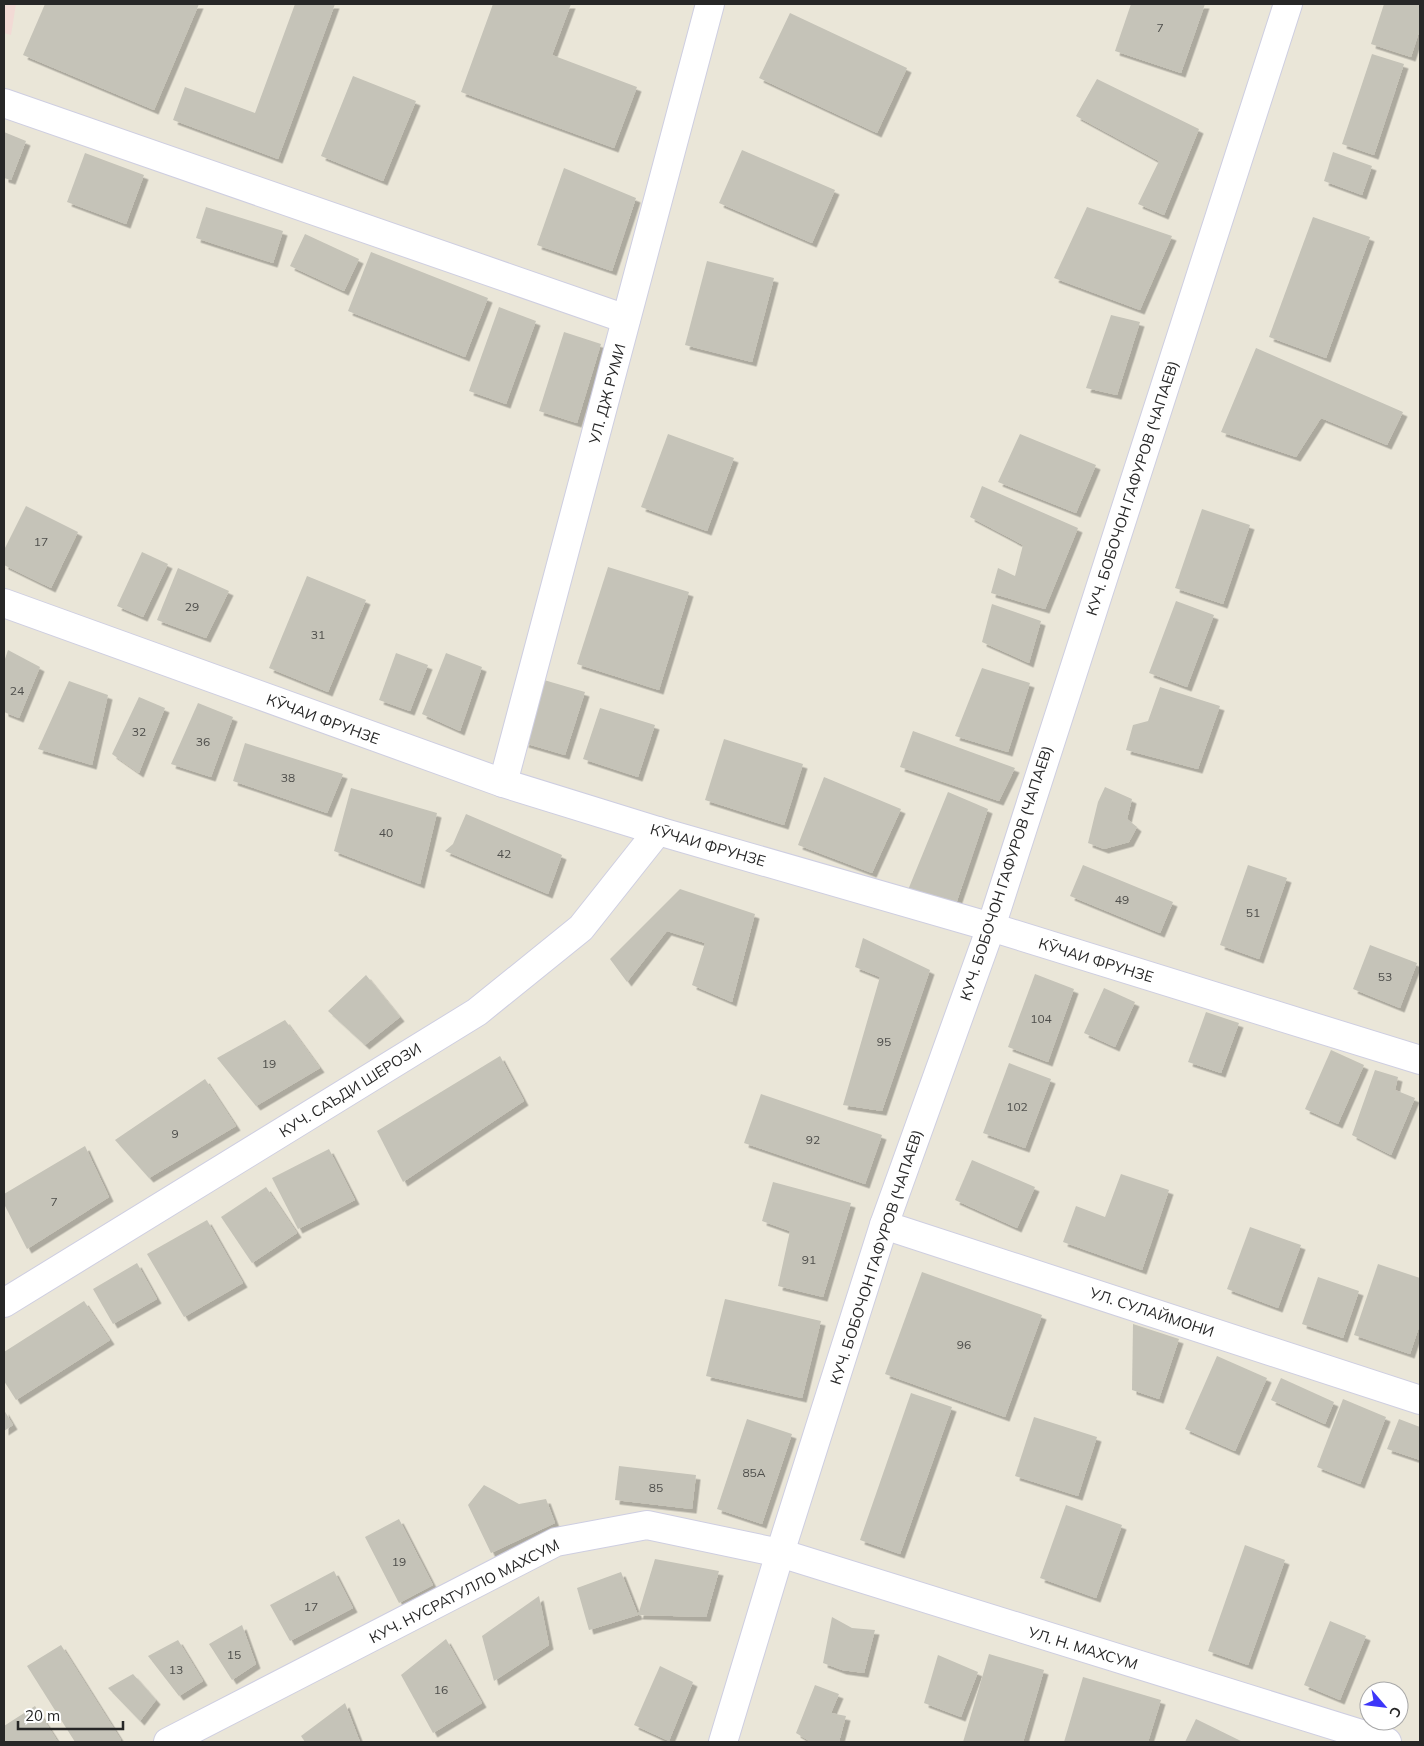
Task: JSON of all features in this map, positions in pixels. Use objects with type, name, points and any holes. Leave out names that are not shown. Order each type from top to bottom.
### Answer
[{"type":"street","name":"УЛ. ДЖ РУМИ","points":[[503,783],[710,4]]},
{"type":"street","name":"КУЧ. БОБОЧОН ГАФУРОВ (ЧАПАЕВ)","points":[[723,1742],[780,1553],[884,1225],[990,927],[1288,4]]},
{"type":"street","points":[[4,103],[626,319]]},
{"type":"street","name":"КӮЧАИ ФРУНЗЕ","points":[[4,603],[503,783],[658,831],[990,927],[1420,1060]]},
{"type":"street","name":"КУЧ. САЪДИ ШЕРОЗИ","points":[[4,1302],[478,1012],[581,928],[658,831]]},
{"type":"street","name":"УЛ. СУЛАЙМОНИ","points":[[884,1225],[1420,1400]]},
{"type":"street","name":"КУЧ. НУСРАТУЛЛО МАХСУМ","points":[[168,1742],[556,1542],[647,1525],[780,1553]]},
{"type":"street","name":"УЛ. Н. МАХСУМ","points":[[780,1553],[1386,1742]]},
{"type":"shaded area","points":[[4,4],[16,4],[11,35],[4,33]]},
{"type":"building","points":[[45,4],[199,4],[154,110],[23,55]]},
{"type":"building","points":[[295,4],[335,4],[278,159],[173,120],[185,87],[255,113]]},
{"type":"building","points":[[493,4],[571,4],[552,55],[637,87],[614,148],[461,92]]},
{"type":"building","points":[[1131,4],[1205,4],[1181,73],[1115,51]]},
{"type":"building","points":[[1384,4],[1420,4],[1420,29],[1411,57],[1371,44]]},
{"type":"building","points":[[790,13],[907,68],[877,133],[759,78]]},
{"type":"building","points":[[1372,54],[1404,64],[1374,155],[1342,144]]},
{"type":"building","points":[[353,76],[416,101],[383,181],[321,156]]},
{"type":"building","points":[[1097,79],[1199,129],[1164,215],[1138,204],[1159,161],[1076,116]]},
{"type":"building","points":[[4,132],[26,141],[11,180],[4,178]]},
{"type":"building","points":[[742,150],[835,190],[812,243],[719,203]]},
{"type":"building","points":[[1333,152],[1372,166],[1362,195],[1324,181]]},
{"type":"building","points":[[85,153],[144,175],[126,224],[67,202]]},
{"type":"building","points":[[564,168],[636,198],[612,271],[537,245]]},
{"type":"building","points":[[206,207],[283,231],[273,263],[196,238]]},
{"type":"building","points":[[1087,207],[1172,236],[1140,310],[1054,278]]},
{"type":"building","points":[[1313,217],[1370,237],[1326,358],[1269,337]]},
{"type":"building","points":[[305,234],[359,259],[344,291],[290,266]]},
{"type":"building","points":[[371,252],[488,298],[465,357],[348,311]]},
{"type":"building","points":[[707,261],[774,278],[752,362],[685,345]]},
{"type":"building","points":[[499,307],[536,321],[506,404],[469,391]]},
{"type":"building","points":[[1111,315],[1140,322],[1117,395],[1086,388]]},
{"type":"building","points":[[564,332],[601,344],[577,423],[539,411]]},
{"type":"building","points":[[1256,348],[1403,412],[1387,445],[1321,418],[1296,457],[1221,432]]},
{"type":"building","points":[[668,434],[734,458],[707,531],[641,507]]},
{"type":"building","points":[[1020,434],[1096,465],[1076,513],[998,482]]},
{"type":"building","points":[[982,486],[1078,528],[1045,609],[991,593],[998,568],[1015,576],[1023,545],[970,517]]},
{"type":"building","points":[[26,506],[78,532],[51,588],[4,565],[4,550]]},
{"type":"building","points":[[1202,509],[1250,525],[1223,604],[1175,588]]},
{"type":"building","points":[[142,552],[168,564],[143,617],[117,606]]},
{"type":"building","points":[[608,567],[689,592],[659,690],[577,664]]},
{"type":"building","points":[[178,568],[229,591],[206,638],[157,620]]},
{"type":"building","points":[[307,576],[366,600],[328,692],[269,668]]},
{"type":"building","points":[[1176,601],[1214,615],[1187,687],[1149,673]]},
{"type":"building","points":[[992,604],[1041,621],[1029,663],[982,642]]},
{"type":"building","points":[[8,650],[40,667],[19,718],[4,712],[4,662]]},
{"type":"building","points":[[396,653],[428,665],[410,711],[379,700]]},
{"type":"building","points":[[446,653],[482,667],[460,731],[422,714]]},
{"type":"building","points":[[982,668],[1030,683],[1008,752],[955,736]]},
{"type":"building","points":[[544,680],[585,692],[565,755],[524,743]]},
{"type":"building","points":[[69,681],[108,695],[92,765],[38,749]]},
{"type":"building","points":[[1160,687],[1220,706],[1198,769],[1126,750],[1133,725],[1148,721]]},
{"type":"building","points":[[139,697],[165,708],[139,773],[112,754]]},
{"type":"building","points":[[198,703],[233,717],[211,777],[171,764]]},
{"type":"building","points":[[600,708],[655,725],[638,777],[583,759]]},
{"type":"building","points":[[913,731],[1015,768],[999,801],[900,767]]},
{"type":"building","points":[[724,739],[803,764],[784,825],[705,800]]},
{"type":"building","points":[[245,743],[343,774],[327,813],[233,781]]},
{"type":"building","points":[[824,777],[901,809],[872,873],[798,845]]},
{"type":"building","points":[[1105,787],[1132,799],[1127,819],[1137,827],[1129,842],[1104,849],[1088,843],[1098,802]]},
{"type":"building","points":[[351,788],[437,813],[420,884],[334,851]]},
{"type":"building","points":[[948,792],[988,809],[953,913],[908,890]]},
{"type":"building","points":[[466,814],[562,855],[548,894],[445,851],[453,844]]},
{"type":"building","points":[[1083,865],[1173,902],[1160,933],[1070,896]]},
{"type":"building","points":[[1248,865],[1287,878],[1259,959],[1220,945]]},
{"type":"building","points":[[680,889],[755,914],[732,1002],[692,985],[705,943],[667,931],[627,982],[610,959]]},
{"type":"building","points":[[863,938],[930,970],[882,1111],[843,1105],[880,977],[855,967]]},
{"type":"building","points":[[1370,945],[1417,963],[1400,1008],[1353,989]]},
{"type":"building","points":[[1035,974],[1074,989],[1048,1062],[1008,1047]]},
{"type":"building","points":[[366,975],[400,1017],[365,1045],[328,1011]]},
{"type":"building","points":[[1104,988],[1135,1002],[1115,1047],[1084,1033]]},
{"type":"building","points":[[1206,1012],[1239,1023],[1221,1073],[1188,1062]]},
{"type":"building","points":[[285,1020],[320,1068],[256,1106],[217,1058]]},
{"type":"building","points":[[1331,1050],[1364,1065],[1338,1124],[1305,1109]]},
{"type":"building","points":[[500,1056],[524,1101],[403,1182],[377,1131]]},
{"type":"building","points":[[1009,1063],[1051,1079],[1025,1148],[983,1133]]},
{"type":"building","points":[[1375,1070],[1398,1077],[1395,1090],[1415,1098],[1391,1155],[1352,1135]]},
{"type":"building","points":[[205,1079],[236,1126],[149,1178],[115,1140]]},
{"type":"building","points":[[761,1094],[882,1135],[865,1184],[744,1143]]},
{"type":"building","points":[[85,1146],[109,1197],[27,1249],[4,1204],[4,1194]]},
{"type":"building","points":[[329,1149],[355,1200],[298,1229],[272,1178]]},
{"type":"building","points":[[972,1160],[1035,1187],[1017,1228],[955,1200]]},
{"type":"building","points":[[1121,1174],[1169,1190],[1142,1270],[1063,1242],[1076,1206],[1105,1217]]},
{"type":"building","points":[[773,1182],[851,1203],[823,1297],[778,1286],[790,1231],[762,1221]]},
{"type":"building","points":[[266,1187],[297,1233],[252,1263],[221,1217]]},
{"type":"building","points":[[207,1220],[243,1283],[184,1317],[147,1254]]},
{"type":"building","points":[[1250,1227],[1301,1245],[1278,1308],[1227,1289]]},
{"type":"building","points":[[137,1263],[157,1299],[113,1324],[93,1289]]},
{"type":"building","points":[[1378,1264],[1420,1278],[1420,1324],[1410,1354],[1354,1335]]},
{"type":"building","points":[[922,1272],[1042,1315],[1005,1417],[885,1374]]},
{"type":"building","points":[[1318,1277],[1359,1291],[1343,1338],[1302,1324]]},
{"type":"building","points":[[725,1299],[821,1321],[802,1398],[706,1376]]},
{"type":"building","points":[[84,1301],[110,1340],[16,1400],[4,1381],[4,1352]]},
{"type":"building","points":[[1133,1324],[1179,1339],[1159,1399],[1132,1390]]},
{"type":"building","points":[[1217,1356],[1267,1378],[1235,1451],[1185,1429]]},
{"type":"building","points":[[1281,1378],[1334,1402],[1325,1424],[1271,1400]]},
{"type":"building","points":[[911,1393],[952,1407],[900,1554],[860,1540]]},
{"type":"building","points":[[1343,1399],[1386,1417],[1360,1484],[1317,1467]]},
{"type":"building","points":[[4,1410],[13,1425],[4,1431]]},
{"type":"building","points":[[1034,1417],[1097,1437],[1078,1496],[1015,1476]]},
{"type":"building","points":[[747,1419],[792,1434],[762,1524],[717,1509]]},
{"type":"building","points":[[1399,1419],[1420,1427],[1420,1460],[1387,1449]]},
{"type":"building","points":[[619,1466],[696,1475],[692,1509],[615,1500]]},
{"type":"building","points":[[484,1485],[519,1504],[546,1499],[555,1523],[491,1553],[468,1505]]},
{"type":"building","points":[[1066,1505],[1122,1525],[1096,1598],[1040,1578]]},
{"type":"building","points":[[399,1519],[433,1585],[399,1603],[365,1537]]},
{"type":"building","points":[[1245,1545],[1285,1560],[1248,1665],[1208,1651]]},
{"type":"building","points":[[655,1559],[719,1571],[706,1617],[638,1615]]},
{"type":"building","points":[[334,1571],[353,1608],[290,1641],[270,1605]]},
{"type":"building","points":[[621,1572],[638,1615],[589,1630],[577,1588]]},
{"type":"building","points":[[539,1596],[549,1645],[494,1681],[482,1636]]},
{"type":"building","points":[[832,1617],[852,1628],[875,1630],[864,1673],[842,1670],[823,1663]]},
{"type":"building","points":[[1330,1621],[1366,1636],[1340,1700],[1304,1685]]},
{"type":"building","points":[[242,1625],[256,1664],[232,1680],[209,1644]]},
{"type":"building","points":[[446,1639],[482,1703],[433,1733],[401,1675]]},
{"type":"building","points":[[178,1640],[203,1681],[179,1696],[148,1656]]},
{"type":"building","points":[[61,1645],[121,1740],[118,1742],[75,1742],[27,1666]]},
{"type":"building","points":[[989,1654],[1044,1670],[1023,1742],[963,1742]]},
{"type":"building","points":[[938,1655],[978,1672],[961,1717],[924,1703]]},
{"type":"building","points":[[660,1666],[693,1682],[669,1741],[634,1725]]},
{"type":"building","points":[[133,1674],[156,1700],[140,1721],[108,1688]]},
{"type":"building","points":[[1083,1677],[1161,1700],[1148,1742],[1064,1742]]},
{"type":"building","points":[[815,1685],[839,1694],[831,1713],[846,1716],[839,1742],[811,1742],[796,1733]]},
{"type":"building","points":[[345,1703],[360,1742],[305,1742],[301,1736]]},
{"type":"building","points":[[35,1706],[58,1742],[4,1742],[4,1726]]},
{"type":"building","points":[[1196,1719],[1243,1742],[1185,1742]]}]
